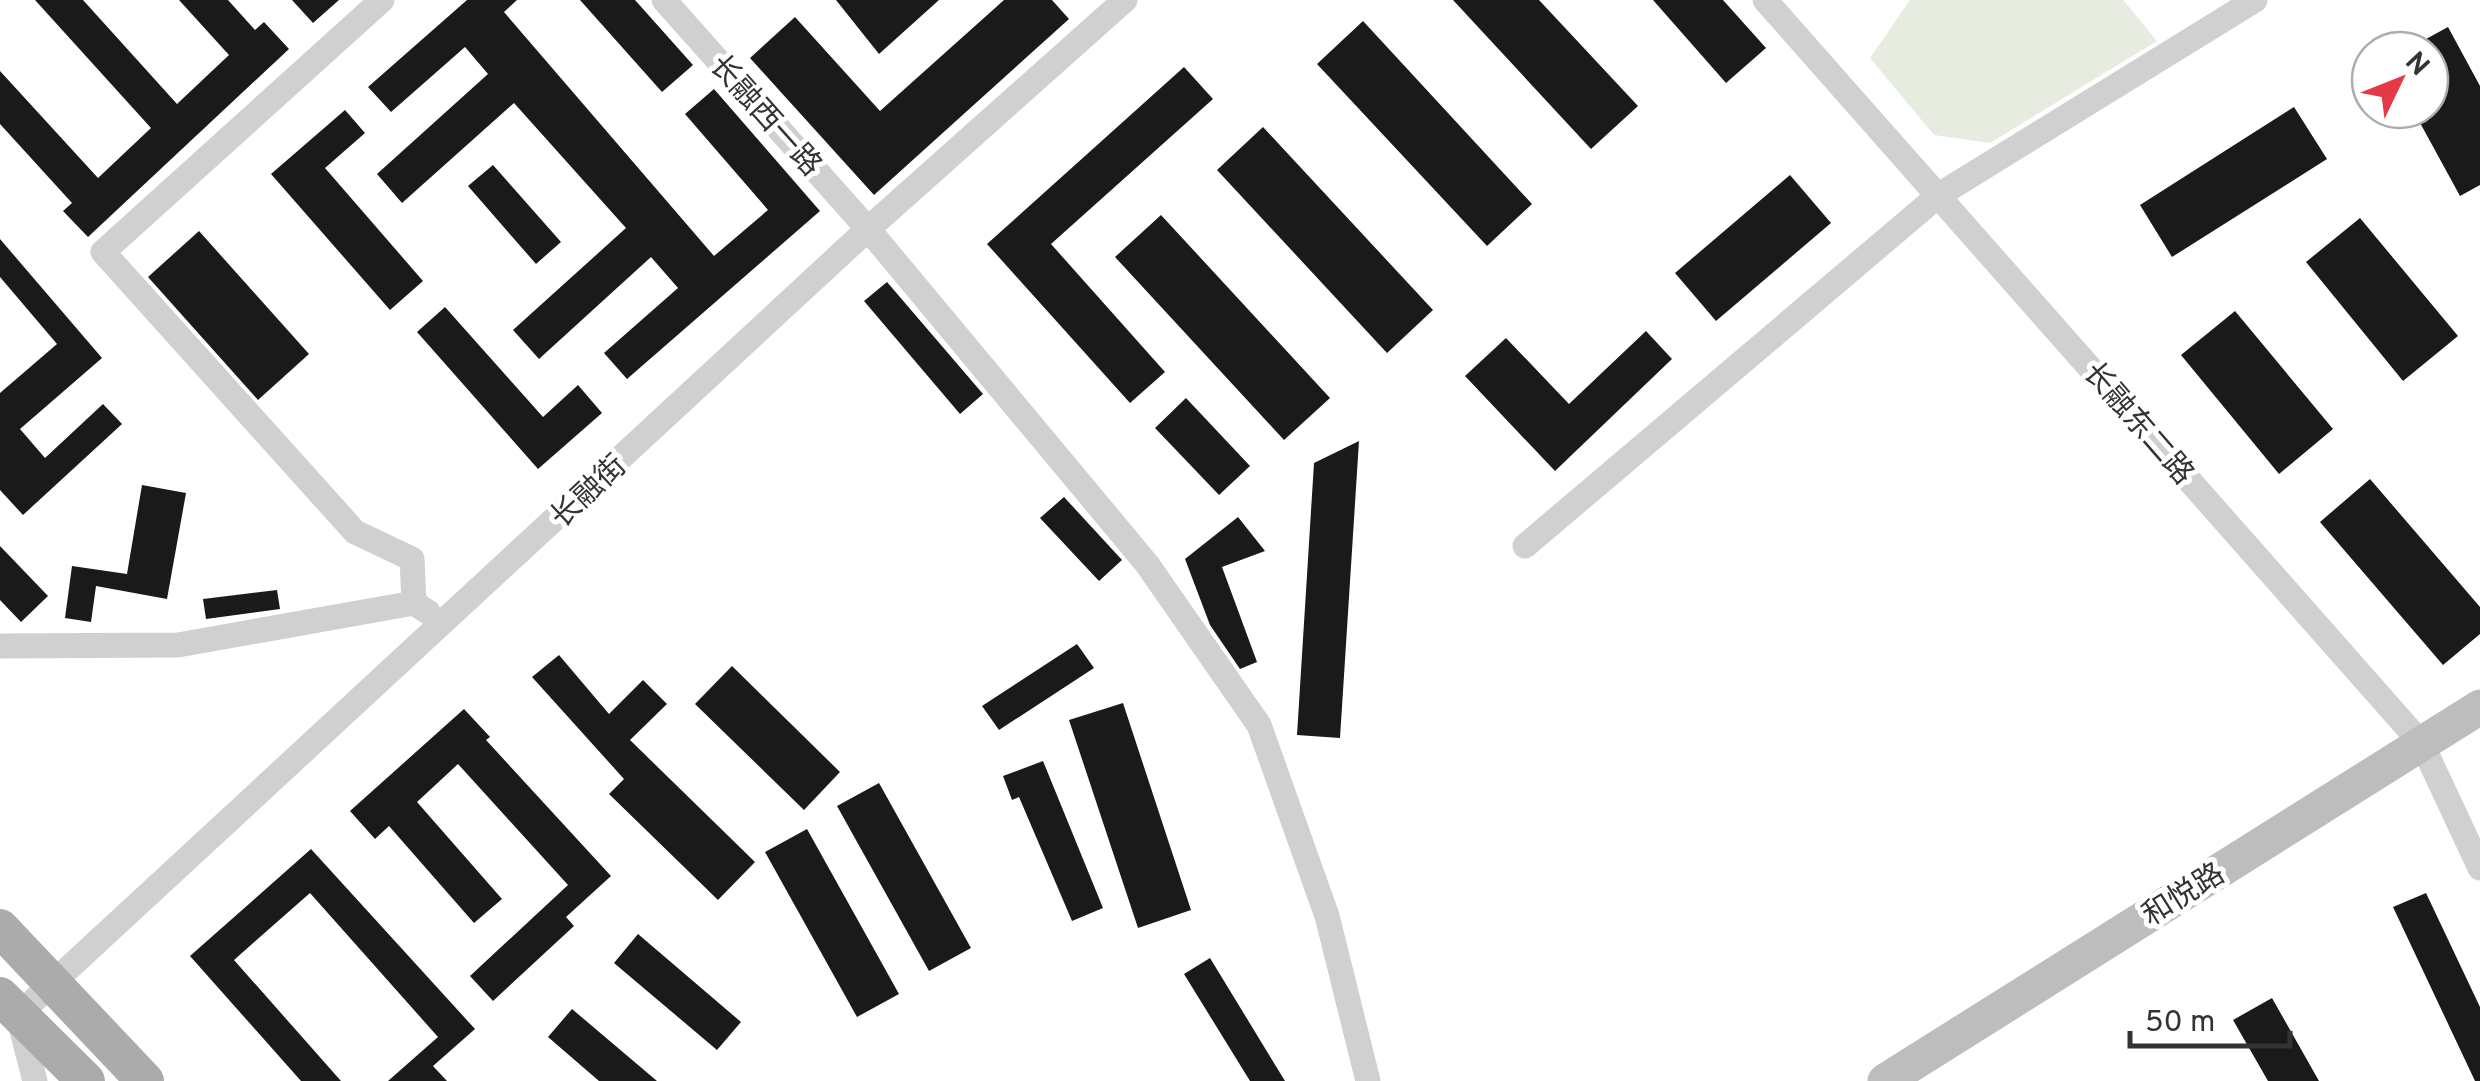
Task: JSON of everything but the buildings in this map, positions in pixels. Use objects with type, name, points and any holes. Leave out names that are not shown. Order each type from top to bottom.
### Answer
[{"type":"main road","points":[[0,928],[145,1081]]},
{"type":"main road","points":[[6,1004],[86,1081]]},
{"type":"street","points":[[382,0],[103,252],[355,532],[412,558],[414,603]]},
{"type":"street","name":"长融西一路","points":[[664,0],[868,229],[1148,564],[1258,725],[1328,916],[1368,1081]]},
{"type":"street","name":"长融街","points":[[6,1004],[52,982],[445,624],[868,229],[1125,0]]},
{"type":"street","name":"长融东二路","points":[[1766,0],[2422,744],[2480,868]]},
{"type":"street","points":[[1524,546],[1938,195],[2255,0]]},
{"type":"street","points":[[0,646],[178,645],[414,603],[445,624]]},
{"type":"street","name":"和悦路","points":[[1886,1081],[2480,707]]},
{"type":"street","points":[[6,1004],[35,1081]]},
{"type":"shaded area","points":[[1910,0],[2123,0],[2157,41],[1990,143],[1934,135],[1870,58]]}]
